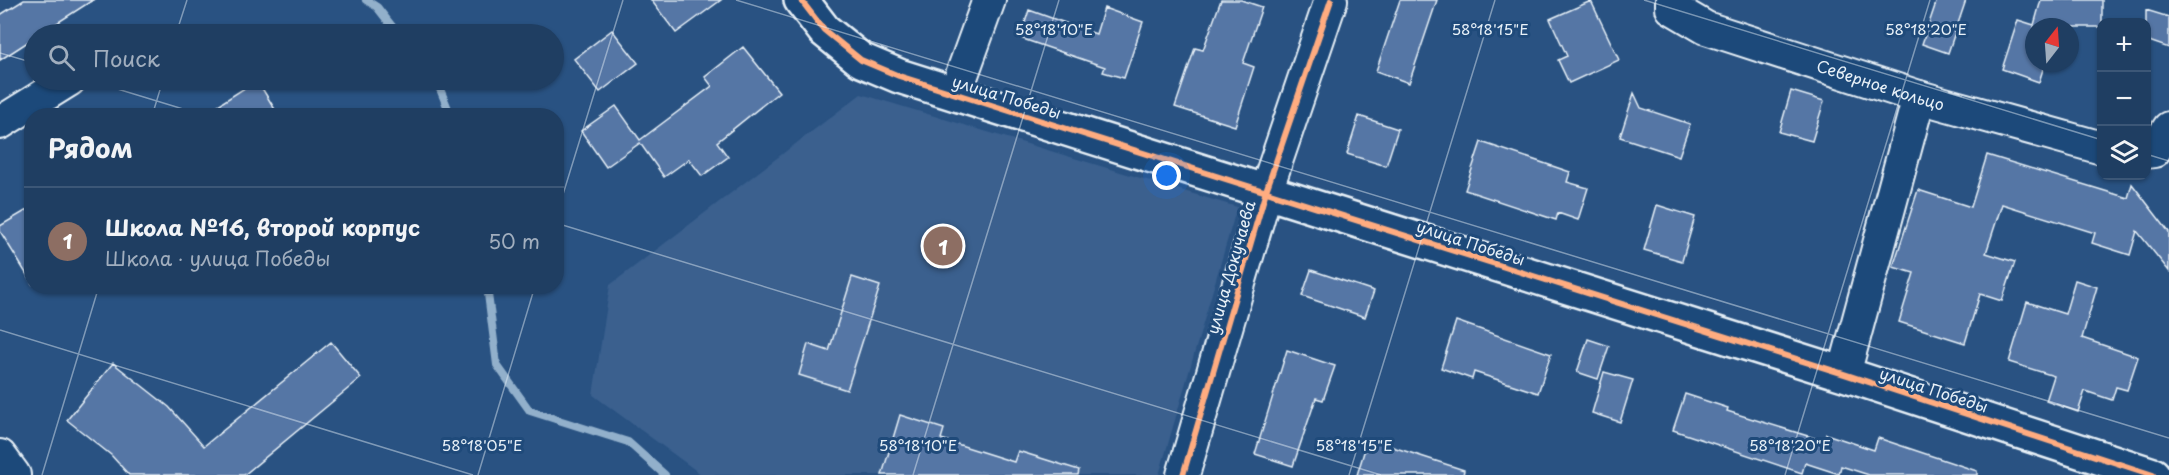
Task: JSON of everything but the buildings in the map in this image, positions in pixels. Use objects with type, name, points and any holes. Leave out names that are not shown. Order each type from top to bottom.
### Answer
[{"type":"street","name":"улица Победы","points":[[801,0],[824,30],[861,60],[899,76],[1844,374],[2153,475]]},
{"type":"street","points":[[955,94],[989,0]]},
{"type":"street","name":"улица Докучаева","points":[[1183,475],[1266,191],[1331,0]]},
{"type":"street","name":"Северное кольцо","points":[[1672,0],[1672,8],[1706,28],[1919,97],[2097,147]]},
{"type":"street","points":[[24,108],[53,90]]},
{"type":"street","points":[[1844,374],[1919,97]]},
{"type":"street","points":[[0,123],[24,108]]},
{"type":"street","points":[[2151,151],[2154,151],[2169,128]]},
{"type":"street","points":[[0,456],[14,475]]},
{"type":"shaded area","points":[[861,94],[1237,207],[1159,475],[702,475],[593,395],[610,285]]},
{"type":"waterway","points":[[366,0],[377,7],[390,24]]},
{"type":"waterway","points":[[440,90],[448,108]]},
{"type":"waterway","points":[[488,294],[497,365],[530,411],[628,442],[665,475]]},
{"type":"cycle path","points":[[801,0],[824,30],[861,60],[899,76],[1844,374],[2153,475]]},
{"type":"cycle path","points":[[1183,475],[1266,191],[1331,0]]},
{"type":"place","name":"Школа №16, второй корпус","points":[[943,246]]}]
